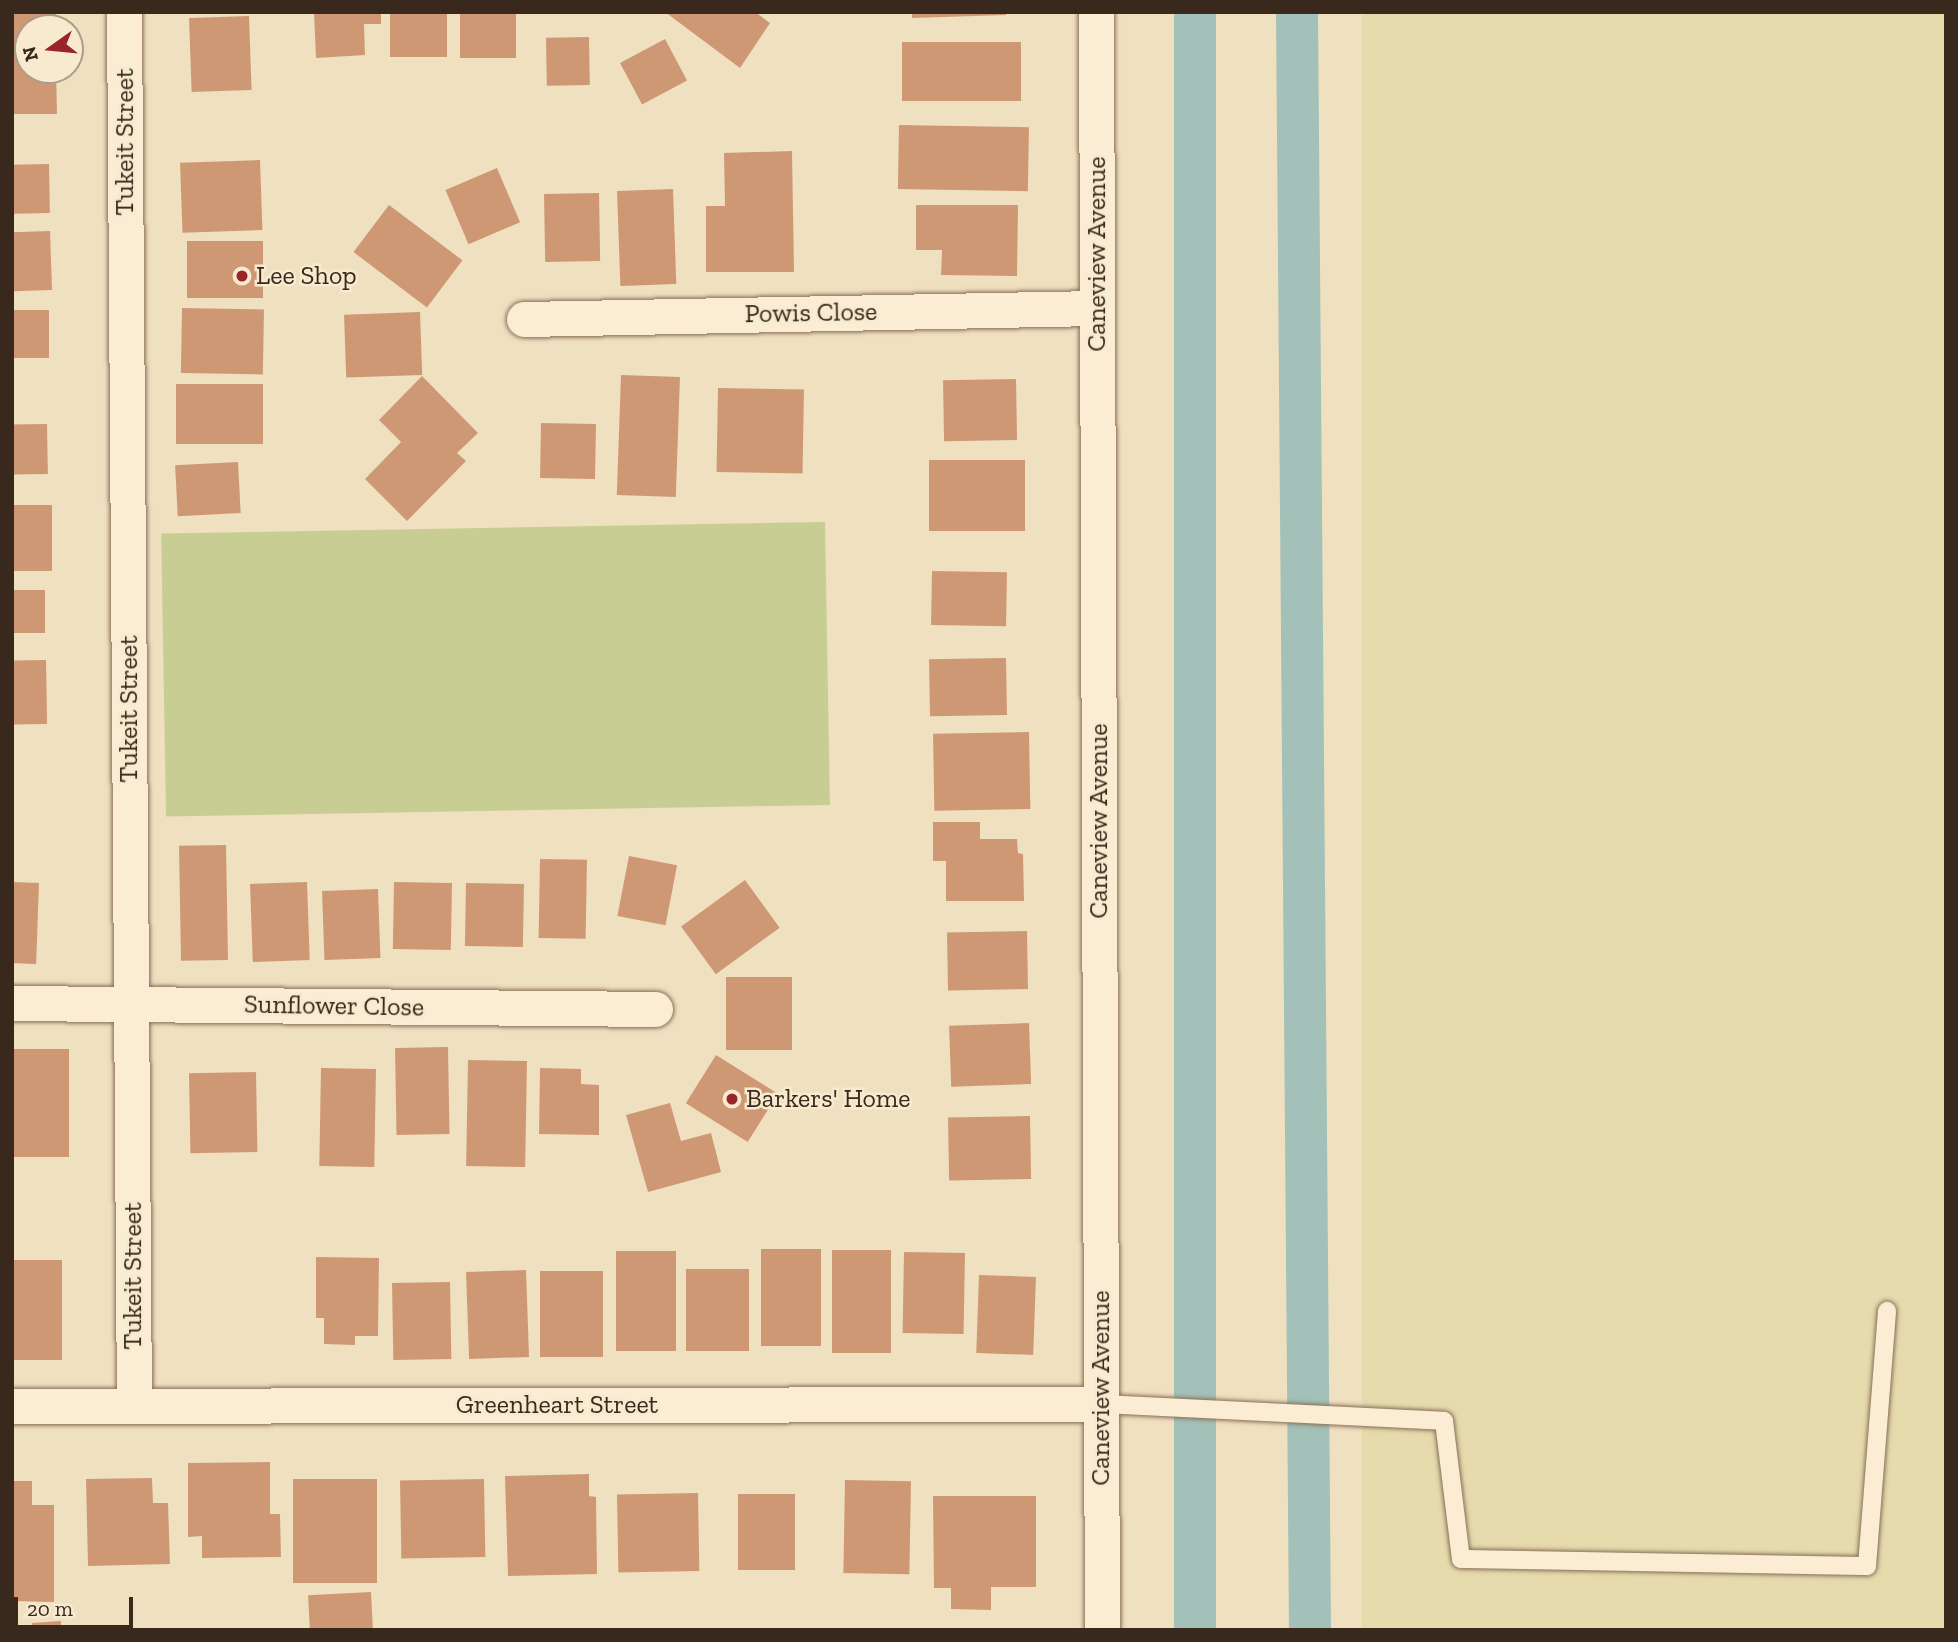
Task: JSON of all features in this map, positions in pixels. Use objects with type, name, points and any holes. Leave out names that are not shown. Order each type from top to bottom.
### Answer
[{"type":"street","name":"Tukeit Street","points":[[124,12],[134,1406]]},
{"type":"street","name":"Caneview Avenue","points":[[1096,12],[1102,1630]]},
{"type":"street","name":"Powis Close","points":[[524,318],[1097,308]]},
{"type":"street","name":"Sunflower Close","points":[[12,1003],[655,1009]]},
{"type":"street","name":"Greenheart Street","points":[[12,1406],[1101,1404]]},
{"type":"lane","points":[[1101,1404],[1444,1421],[1461,1559],[1867,1566],[1887,1311]]},
{"type":"shaded area","points":[[1362,12],[1946,12],[1946,1630],[1362,1630]]},
{"type":"green space","points":[[825,522],[830,805],[166,817],[161,534]]},
{"type":"building","points":[[12,12],[56,12],[14,14],[14,84],[56,84],[57,114],[12,114]]},
{"type":"building","points":[[314,12],[381,12],[381,24],[364,24],[365,55],[316,58]]},
{"type":"building","points":[[390,12],[447,12],[447,57],[390,57]]},
{"type":"building","points":[[460,12],[516,12],[516,58],[460,58]]},
{"type":"building","points":[[665,12],[755,12],[770,23],[740,68]]},
{"type":"building","points":[[912,12],[1006,12],[1006,15],[912,18]]},
{"type":"building","points":[[249,16],[252,90],[192,92],[189,18]]},
{"type":"building","points":[[589,37],[590,85],[547,86],[546,38]]},
{"type":"building","points":[[665,39],[687,80],[642,104],[620,63]]},
{"type":"building","points":[[902,42],[1021,42],[1021,101],[902,101]]},
{"type":"building","points":[[899,125],[1029,127],[1028,191],[898,189]]},
{"type":"building","points":[[792,151],[794,272],[706,272],[706,206],[725,206],[724,153]]},
{"type":"building","points":[[260,160],[262,230],[182,233],[180,163]]},
{"type":"building","points":[[49,164],[50,213],[13,214],[12,165]]},
{"type":"building","points":[[497,168],[520,222],[469,244],[445,190]]},
{"type":"building","points":[[673,189],[676,284],[620,286],[617,191]]},
{"type":"building","points":[[599,193],[600,261],[545,262],[544,194]]},
{"type":"building","points":[[389,205],[462,260],[427,307],[353,252]]},
{"type":"building","points":[[916,205],[1018,205],[1017,276],[941,275],[942,250],[916,250]]},
{"type":"building","points":[[50,231],[52,290],[14,291],[12,232]]},
{"type":"building","points":[[187,241],[263,241],[263,298],[187,298]]},
{"type":"building","points":[[182,308],[264,309],[263,374],[181,373]]},
{"type":"building","points":[[12,310],[49,310],[49,358],[12,358]]},
{"type":"building","points":[[420,312],[422,375],[346,378],[344,315]]},
{"type":"building","points":[[621,375],[680,377],[676,497],[617,495]]},
{"type":"building","points":[[422,376],[478,433],[457,453],[466,461],[407,521],[365,479],[401,442],[379,420]]},
{"type":"building","points":[[1016,379],[1017,440],[944,441],[943,380]]},
{"type":"building","points":[[176,384],[263,384],[263,444],[176,444]]},
{"type":"building","points":[[718,388],[804,390],[803,473],[717,472]]},
{"type":"building","points":[[541,423],[596,424],[595,479],[540,478]]},
{"type":"building","points":[[47,424],[48,474],[13,475],[12,425]]},
{"type":"building","points":[[929,460],[1025,460],[1025,531],[929,531]]},
{"type":"building","points":[[238,462],[241,513],[178,516],[175,465]]},
{"type":"building","points":[[12,505],[52,505],[52,571],[12,571]]},
{"type":"building","points":[[932,571],[1007,572],[1006,626],[931,625]]},
{"type":"building","points":[[12,590],[45,590],[45,633],[12,633]]},
{"type":"building","points":[[1006,658],[1007,715],[930,716],[929,659]]},
{"type":"building","points":[[46,660],[47,724],[13,725],[12,661]]},
{"type":"building","points":[[1029,732],[1030,809],[934,811],[933,734]]},
{"type":"building","points":[[933,822],[980,822],[980,839],[1017,839],[1018,853],[1023,854],[1024,901],[946,901],[946,861],[933,861]]},
{"type":"building","points":[[226,845],[228,960],[181,961],[179,846]]},
{"type":"building","points":[[629,856],[677,865],[665,925],[617,916]]},
{"type":"building","points":[[540,859],[587,860],[586,939],[539,938]]},
{"type":"building","points":[[745,880],[780,928],[716,974],[681,926]]},
{"type":"building","points":[[12,882],[39,883],[36,964],[12,963]]},
{"type":"building","points":[[307,882],[310,960],[253,962],[250,884]]},
{"type":"building","points":[[394,882],[452,883],[451,950],[393,949]]},
{"type":"building","points":[[466,883],[524,884],[523,947],[465,946]]},
{"type":"building","points":[[378,889],[380,958],[324,960],[322,891]]},
{"type":"building","points":[[1027,931],[1028,989],[948,990],[947,932]]},
{"type":"building","points":[[726,977],[792,977],[792,1050],[726,1050]]},
{"type":"building","points":[[1029,1023],[1031,1084],[951,1087],[949,1026]]},
{"type":"building","points":[[448,1047],[450,1134],[397,1135],[395,1048]]},
{"type":"building","points":[[12,1049],[69,1049],[69,1157],[12,1157]]},
{"type":"building","name":"Barkers' Home","points":[[716,1055],[778,1094],[748,1142],[686,1103]]},
{"type":"building","points":[[468,1060],[527,1061],[525,1167],[466,1166]]},
{"type":"building","points":[[321,1068],[376,1069],[374,1167],[319,1166]]},
{"type":"building","points":[[540,1068],[581,1069],[581,1084],[599,1085],[599,1135],[539,1134]]},
{"type":"building","points":[[256,1072],[257,1152],[190,1153],[189,1073]]},
{"type":"building","points":[[670,1103],[681,1141],[711,1133],[721,1172],[648,1192],[626,1115]]},
{"type":"building","points":[[1030,1116],[1031,1179],[949,1180],[948,1117]]},
{"type":"building","points":[[761,1249],[821,1249],[821,1346],[761,1346]]},
{"type":"building","points":[[832,1250],[891,1250],[891,1353],[832,1353]]},
{"type":"building","points":[[616,1251],[676,1251],[676,1351],[616,1351]]},
{"type":"building","points":[[904,1252],[965,1253],[964,1334],[903,1333]]},
{"type":"building","points":[[316,1257],[379,1258],[378,1336],[355,1336],[355,1345],[324,1344],[324,1318],[316,1318]]},
{"type":"building","points":[[12,1260],[62,1260],[62,1360],[12,1360]]},
{"type":"building","points":[[686,1269],[749,1269],[749,1351],[686,1351]]},
{"type":"building","points":[[526,1270],[529,1357],[469,1359],[466,1272]]},
{"type":"building","points":[[540,1271],[603,1271],[603,1357],[540,1357]]},
{"type":"building","points":[[979,1275],[1036,1277],[1033,1355],[976,1353]]},
{"type":"building","points":[[450,1282],[451,1359],[393,1360],[392,1283]]},
{"type":"building","points":[[270,1462],[270,1514],[280,1514],[281,1557],[202,1558],[202,1536],[188,1537],[188,1463]]},
{"type":"building","points":[[589,1474],[589,1496],[596,1497],[597,1574],[508,1576],[505,1476]]},
{"type":"building","points":[[152,1478],[153,1503],[168,1503],[170,1564],[88,1566],[86,1479]]},
{"type":"building","points":[[293,1479],[377,1479],[377,1583],[293,1583]]},
{"type":"building","points":[[484,1479],[485,1557],[401,1558],[400,1480]]},
{"type":"building","points":[[845,1480],[911,1481],[909,1574],[843,1573]]},
{"type":"building","points":[[12,1481],[32,1481],[32,1505],[54,1505],[54,1602],[12,1601]]},
{"type":"building","points":[[698,1493],[699,1571],[618,1572],[617,1494]]},
{"type":"building","points":[[738,1494],[795,1494],[795,1570],[738,1570]]},
{"type":"building","points":[[933,1496],[1036,1496],[1036,1587],[991,1587],[991,1610],[951,1609],[951,1588],[934,1588]]},
{"type":"building","points":[[371,1592],[373,1630],[310,1630],[308,1595]]},
{"type":"building","points":[[61,1621],[61,1630],[32,1630],[32,1623]]},
{"type":"waterway","points":[[1195,12],[1195,1630]]},
{"type":"waterway","points":[[1297,12],[1310,1630]]},
{"type":"place","name":"Lee Shop","points":[[242,276]]},
{"type":"place","name":"Barkers' Home","points":[[732,1099]]}]
